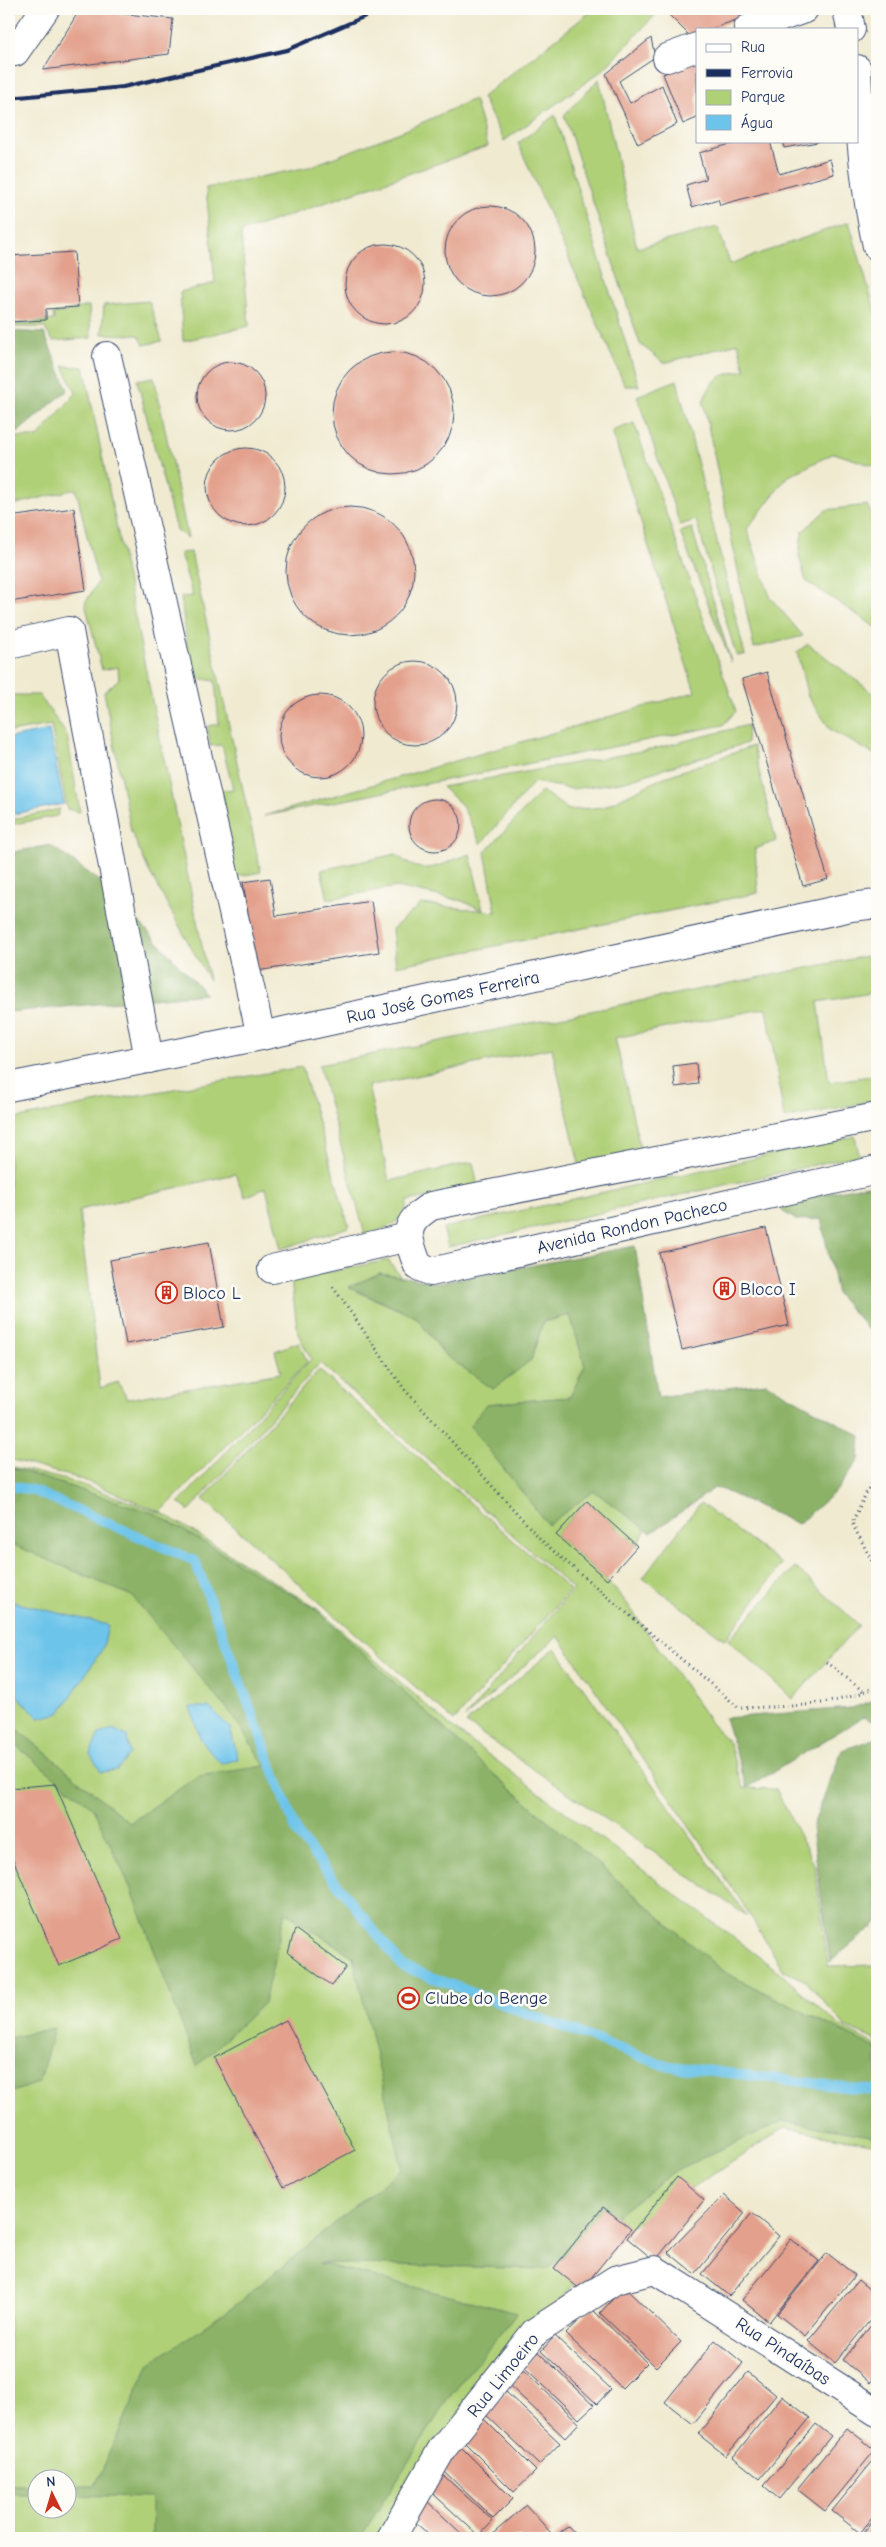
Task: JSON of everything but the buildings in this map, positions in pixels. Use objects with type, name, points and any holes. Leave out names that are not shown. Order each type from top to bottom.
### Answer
[{"type":"street","points":[[9,53],[15,52],[45,9]]},
{"type":"street","points":[[751,28],[804,9]]},
{"type":"street","points":[[847,9],[851,28]]},
{"type":"street","points":[[667,58],[696,47]]},
{"type":"street","points":[[858,56],[877,73]]},
{"type":"street","points":[[858,94],[860,143],[868,207],[877,246]]},
{"type":"street","points":[[107,356],[261,1036]]},
{"type":"street","points":[[9,645],[69,632],[149,1059]]},
{"type":"street","name":"Rua José Gomes Ferreira","points":[[9,1087],[261,1036],[851,907],[877,904]]},
{"type":"street","points":[[272,1270],[408,1237],[409,1227],[417,1215],[431,1206],[876,1124]]},
{"type":"street","name":"Avenida Rondon Pacheco","points":[[408,1237],[418,1266],[431,1272],[877,1170]]},
{"type":"street","name":"Rua Limoeiro","points":[[395,2537],[442,2449],[535,2332],[616,2280],[655,2270],[688,2291]]},
{"type":"street","name":"Rua Pindaíbas","points":[[688,2291],[877,2412]]},
{"type":"path","points":[[314,1260],[404,1390],[544,1543],[739,1708],[822,1705],[864,1693],[877,1686]]},
{"type":"path","points":[[877,1470],[852,1523],[877,1572]]},
{"type":"path","points":[[827,1662],[864,1693]]},
{"type":"green space","points":[[594,9],[661,9],[603,70],[504,141],[482,97]]},
{"type":"green space","points":[[599,79],[637,248],[718,227],[730,264],[849,222],[877,317],[877,467],[834,453],[787,477],[747,529],[770,597],[803,636],[754,648],[703,401],[711,386],[719,378],[729,373],[745,370],[738,343],[664,363],[640,344],[564,115]]},
{"type":"green space","points":[[474,99],[488,146],[241,232],[249,326],[183,341],[180,292],[215,283],[206,188],[309,167],[408,129]]},
{"type":"green space","points":[[555,115],[639,386],[625,386],[518,143]]},
{"type":"green space","points":[[149,301],[162,341],[144,345],[139,335],[102,334],[104,305]]},
{"type":"green space","points":[[89,306],[91,338],[53,341],[44,327],[9,327],[9,325],[54,320],[53,314]]},
{"type":"green space","points":[[9,331],[44,333],[68,390],[18,432],[9,432]]},
{"type":"green space","points":[[63,366],[84,367],[209,980],[149,871],[131,831],[104,692],[119,679],[118,667],[102,670],[85,603],[98,582],[76,489],[9,506],[9,437],[38,437],[76,393]]},
{"type":"green space","points":[[154,377],[188,538],[176,530],[137,380]]},
{"type":"green space","points":[[677,380],[745,655],[736,655],[696,520],[680,525],[637,396]]},
{"type":"green space","points":[[634,423],[736,711],[723,725],[264,816],[695,692],[612,431]]},
{"type":"green space","points":[[867,505],[877,525],[877,628],[806,581],[799,556],[802,532],[826,510]]},
{"type":"green space","points":[[692,528],[731,662],[680,532]]},
{"type":"green space","points":[[191,552],[261,872],[234,877],[214,791],[233,789],[222,745],[210,746],[208,726],[219,724],[215,681],[191,677],[181,597],[193,596],[180,553]]},
{"type":"green space","points":[[808,644],[877,696],[877,756],[831,730],[808,697],[797,652]]},
{"type":"green space","points":[[9,695],[39,695],[67,735],[80,812],[67,809],[51,725],[9,732]]},
{"type":"green space","points":[[748,725],[747,743],[622,782],[572,789],[534,782],[481,844],[462,805],[442,787],[653,749]]},
{"type":"green space","points":[[753,746],[776,841],[755,849],[758,893],[396,966],[392,929],[421,904],[496,912],[485,852],[542,791],[569,810],[603,807],[662,778]]},
{"type":"green space","points":[[60,809],[57,816],[9,825],[9,820]]},
{"type":"green space","points":[[50,845],[105,885],[206,994],[9,1012],[9,853]]},
{"type":"green space","points":[[396,854],[415,866],[432,868],[470,854],[483,910],[462,901],[397,887],[328,899],[321,870]]},
{"type":"green space","points":[[877,954],[877,992],[818,1002],[829,1082],[877,1075],[877,1100],[784,1119],[767,1008],[615,1038],[641,1152],[579,1164],[552,1048],[368,1086],[389,1181],[473,1162],[478,1187],[407,1201],[405,1209],[398,1220],[386,1228],[365,1235],[319,1065]]},
{"type":"green space","points":[[302,1067],[349,1227],[281,1249],[266,1188],[245,1197],[235,1174],[79,1210],[100,1388],[118,1382],[127,1399],[281,1373],[275,1351],[299,1342],[307,1362],[161,1512],[81,1479],[9,1459],[9,1120],[98,1102]]},
{"type":"green space","points":[[855,1136],[859,1155],[448,1247],[443,1228]]},
{"type":"green space","points":[[877,1183],[877,1335],[868,1329],[837,1294],[821,1219],[796,1220],[782,1211],[785,1202]]},
{"type":"green space","points":[[635,1246],[658,1397],[766,1383],[861,1436],[859,1460],[837,1490],[798,1524],[716,1487],[651,1533],[594,1491],[548,1525],[470,1426],[486,1404],[570,1397],[585,1366],[570,1315],[543,1322],[531,1360],[493,1389],[445,1355],[416,1317],[349,1287],[380,1273],[439,1283]]},
{"type":"green space","points":[[388,1260],[401,1277],[380,1273],[349,1288],[416,1317],[445,1355],[531,1360],[543,1322],[570,1314],[585,1366],[570,1397],[486,1404],[594,1491],[646,1529],[637,1546],[587,1501],[556,1535],[607,1580],[626,1602],[711,1723],[729,1743],[743,1788],[776,1789],[815,1866],[828,1966],[877,1965],[877,2041],[846,2027],[806,1981],[784,1971],[739,1898],[558,1636],[465,1718],[573,1589],[320,1363],[189,1511],[179,1503],[311,1359],[298,1334],[291,1280]]},
{"type":"green space","points":[[319,1370],[570,1590],[454,1721],[203,1499]]},
{"type":"green space","name":"Clube do Benge","points":[[9,1466],[74,1482],[164,1514],[315,1607],[450,1726],[778,1971],[840,2026],[877,2046],[877,2145],[785,2128],[602,2246],[381,2538],[9,2538]]},
{"type":"green space","points":[[9,1467],[156,1514],[314,1608],[489,1770],[724,1972],[877,2049],[877,2137],[783,2121],[676,2170],[547,2269],[319,2263],[517,2313],[448,2399],[360,2538],[152,2538],[152,2497],[78,2495],[78,2486],[95,2486],[149,2364],[233,2307],[402,2168],[353,1957],[285,1912],[264,2003],[197,2066],[133,1893],[93,1808],[9,1740],[9,1722],[130,1823],[198,1776],[265,1766],[233,1716],[132,1596],[9,1543]]},
{"type":"green space","points":[[700,1503],[782,1564],[725,1640],[643,1578]]},
{"type":"green space","points":[[795,1567],[859,1625],[793,1699],[728,1640]]},
{"type":"green space","points":[[555,1648],[747,1916],[466,1723]]},
{"type":"green space","points":[[877,1699],[877,1723],[863,1717],[747,1788],[725,1718],[852,1708]]},
{"type":"green space","points":[[877,1738],[877,1923],[830,1962],[812,1828],[842,1750]]},
{"type":"green space","points":[[54,2028],[39,2083],[9,2093],[9,2038]]},
{"type":"green space","points":[[9,2485],[28,2485],[28,2494],[9,2494]]},
{"type":"water","points":[[49,730],[64,804],[9,815],[9,738]]},
{"type":"water","points":[[9,1601],[108,1625],[103,1648],[60,1713],[39,1718],[9,1687]]},
{"type":"water","points":[[190,1707],[209,1707],[230,1728],[238,1759],[221,1764],[201,1740]]},
{"type":"water","points":[[113,1729],[127,1736],[130,1754],[117,1770],[101,1772],[90,1754],[99,1734]]},
{"type":"waterway","points":[[9,1486],[32,1490],[195,1561],[297,1833],[402,1966],[663,2065],[877,2091]]},
{"type":"railway","points":[[9,98],[123,87],[287,50],[382,9]]},
{"type":"place","name":"Bloco I","points":[[724,1289]]},
{"type":"place","name":"Bloco L","points":[[167,1293]]},
{"type":"place","name":"Clube do Benge","points":[[409,1998]]}]
